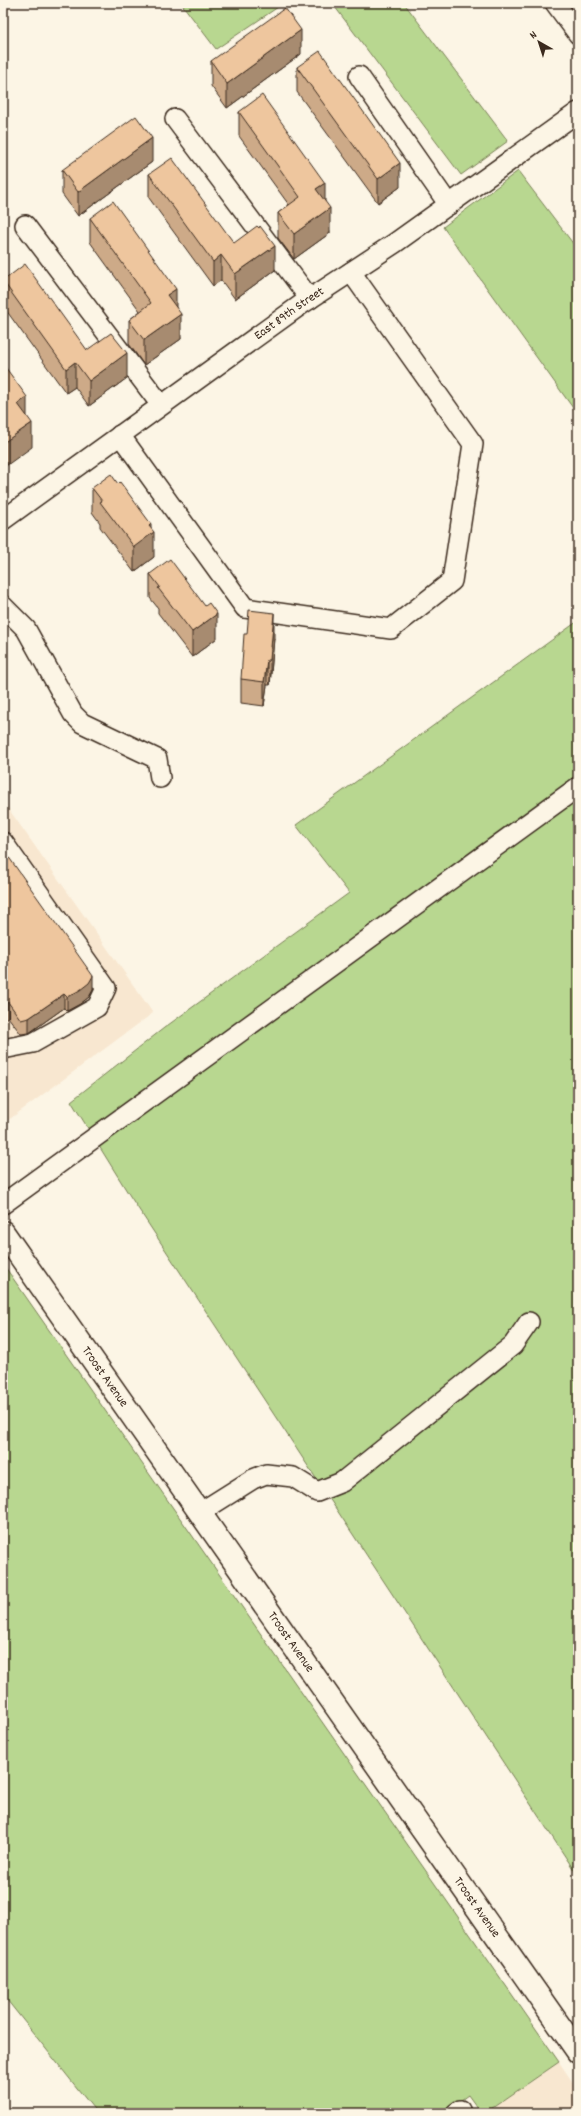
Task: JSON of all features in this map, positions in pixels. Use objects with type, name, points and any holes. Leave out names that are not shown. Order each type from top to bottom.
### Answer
[{"type":"main road","name":"Troost Avenue","points":[[3,1232],[578,2052]]},
{"type":"street","points":[[555,3],[578,34]]},
{"type":"street","points":[[359,76],[449,205]]},
{"type":"street","name":"East 89th Street","points":[[6,512],[120,435],[310,299],[449,205],[578,112]]},
{"type":"street","points":[[175,119],[310,299]]},
{"type":"street","points":[[25,225],[161,405]]},
{"type":"street","points":[[120,435],[245,608],[391,629],[452,581],[473,444],[351,272]]},
{"type":"street","points":[[3,606],[26,629],[73,714],[82,723],[157,759],[160,778]]},
{"type":"street","points":[[3,1204],[578,787]]},
{"type":"street","points":[[3,842],[106,988],[97,1007],[33,1043],[3,1049]]},
{"type":"street","points":[[200,1513],[253,1479],[266,1474],[293,1478],[317,1492],[342,1482],[513,1345],[529,1322]]},
{"type":"shaded area","points":[[3,801],[153,1013],[3,1124]]},
{"type":"shaded area","points":[[559,2062],[578,2090],[578,2113],[485,2113]]},
{"type":"green space","points":[[181,3],[284,3],[216,49]]},
{"type":"green space","points":[[332,3],[404,3],[508,141],[461,175]]},
{"type":"green space","points":[[518,171],[578,250],[578,415],[443,227]]},
{"type":"green space","points":[[578,621],[578,1876],[130,1196],[71,1101],[164,1028],[349,893],[296,825]]},
{"type":"green space","points":[[3,1264],[559,2062],[485,2113],[481,2113],[468,2095],[443,2113],[97,2113],[3,1995]]},
{"type":"building","points":[[285,8],[301,30],[227,84],[211,61]]},
{"type":"building","points":[[320,51],[400,163],[378,179],[297,67]]},
{"type":"building","points":[[262,95],[325,183],[316,189],[330,208],[294,234],[278,213],[300,197],[239,112]]},
{"type":"building","points":[[136,116],[152,138],[78,192],[62,170]]},
{"type":"building","points":[[172,158],[234,243],[257,226],[259,228],[260,226],[275,246],[235,274],[221,255],[213,262],[149,174]]},
{"type":"building","points":[[113,201],[176,289],[167,295],[181,314],[144,340],[129,320],[151,303],[90,218]]},
{"type":"building","points":[[25,264],[87,350],[111,333],[127,353],[89,381],[75,362],[66,369],[3,281]]},
{"type":"building","points":[[3,364],[27,397],[18,404],[32,423],[3,443]]},
{"type":"building","points":[[111,474],[118,484],[120,482],[151,524],[149,526],[154,532],[134,547],[100,502],[102,501],[92,488]]},
{"type":"building","points":[[170,559],[205,606],[209,603],[217,614],[192,632],[158,588],[160,587],[150,574]]},
{"type":"building","points":[[249,610],[274,613],[270,660],[267,660],[264,682],[241,679],[244,634],[247,634]]},
{"type":"building","points":[[3,849],[93,976],[89,983],[80,990],[67,997],[64,994],[29,1018],[21,1020],[8,1002],[3,1006]]}]
